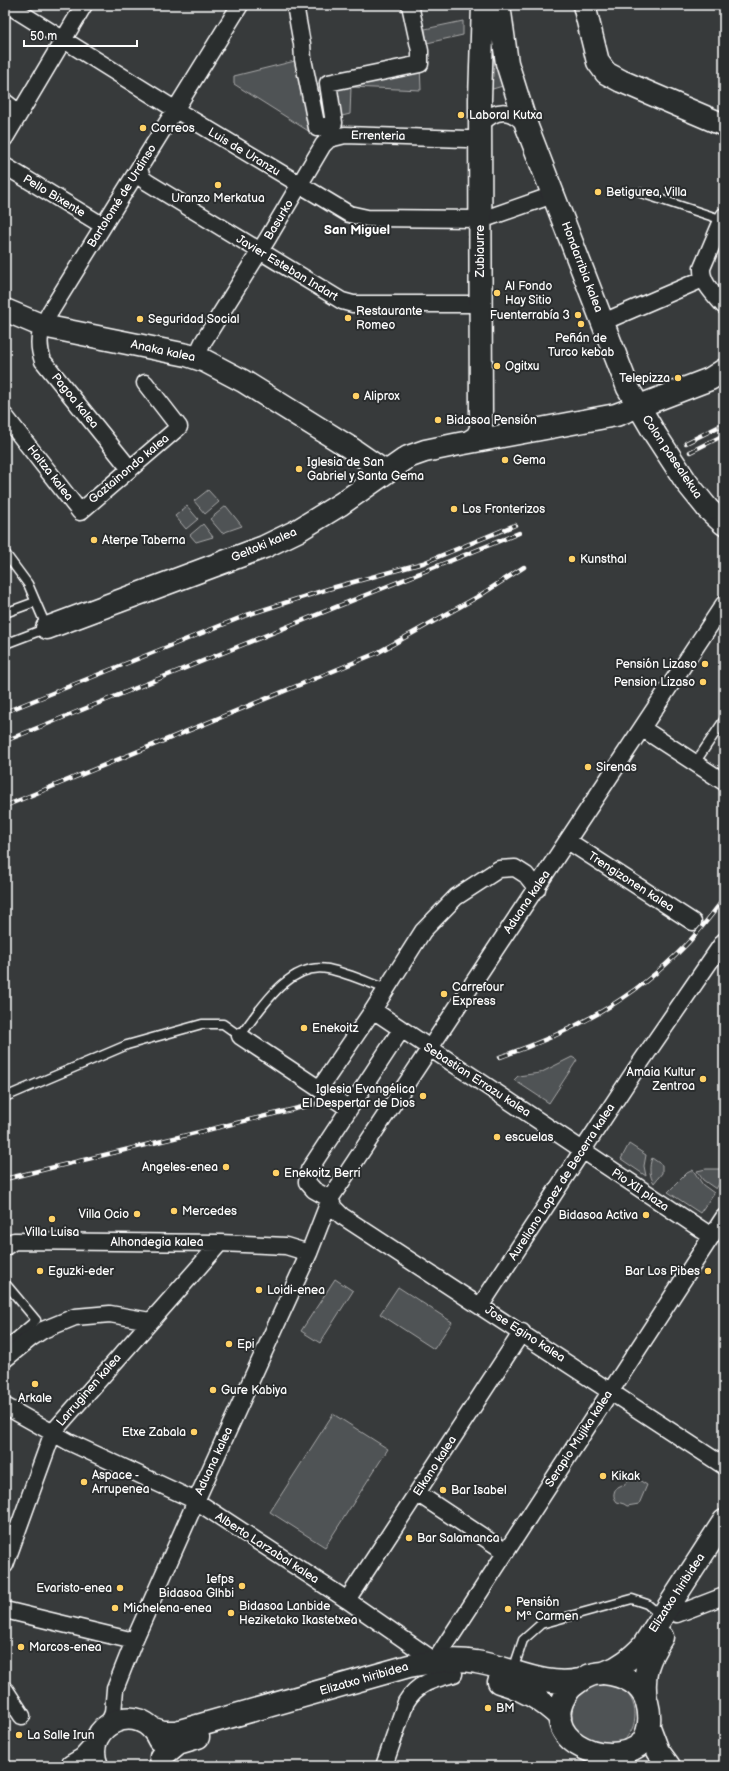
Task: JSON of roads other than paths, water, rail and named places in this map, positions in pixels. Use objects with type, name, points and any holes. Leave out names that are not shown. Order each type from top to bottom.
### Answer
[{"type":"main road","points":[[481,73],[483,5]]},
{"type":"main road","name":"Hondarribia kalea","points":[[499,5],[507,63],[527,127],[632,398]]},
{"type":"main road","points":[[584,5],[598,62],[606,72],[724,125]]},
{"type":"main road","name":"Zubiaurre","points":[[481,73],[481,436]]},
{"type":"main road","name":"Anaka kalea","points":[[5,310],[42,326],[196,357],[243,381],[349,447],[386,466]]},
{"type":"main road","points":[[616,415],[625,403],[632,398],[710,379],[724,370]]},
{"type":"main road","name":"Colon pasealekua","points":[[632,398],[687,483],[708,509],[724,524]]},
{"type":"main road","name":"Geltoki kalea","points":[[47,628],[264,547],[297,531],[360,491],[386,466],[425,451],[481,436],[616,415],[637,420],[655,434]]},
{"type":"main road","name":"Anaka kalea","points":[[349,447],[361,460],[365,470],[365,481],[360,491]]},
{"type":"main road","name":"Elizatxo hiribidea","points":[[604,1673],[622,1664],[635,1654],[669,1615],[724,1521]]},
{"type":"main road","points":[[646,1700],[644,1682],[648,1663],[669,1615],[724,1542]]},
{"type":"main road","name":"Elizatxo hiribidea","points":[[108,1725],[121,1719],[128,1718],[142,1722],[151,1728],[163,1732],[176,1732],[404,1668],[435,1661],[448,1660],[474,1662],[543,1680],[581,1680]]},
{"type":"main road","name":"Elizatxo hiribidea","points":[[604,1673],[617,1674],[629,1680],[639,1688],[646,1700],[650,1713],[649,1727],[644,1740],[634,1752],[622,1760],[608,1763],[593,1761],[579,1755],[569,1745],[562,1732],[560,1717],[562,1702],[569,1690],[581,1680],[592,1675],[604,1673]]},
{"type":"main road","name":"Elizatxo hiribidea","points":[[160,1762],[172,1747],[185,1740],[396,1679],[411,1676],[454,1674],[497,1681],[518,1688],[537,1698],[560,1717]]},
{"type":"main road","points":[[72,1766],[84,1759],[95,1757],[99,1735],[108,1725]]},
{"type":"main road","points":[[649,1727],[658,1751],[669,1766]]},
{"type":"main road","points":[[151,1728],[160,1743],[160,1762]]},
{"type":"main road","points":[[622,1760],[643,1766]]},
{"type":"street","name":"Luis de Uranzu","points":[[8,5],[176,110],[349,214],[367,218],[480,218],[490,217],[553,195]]},
{"type":"street","points":[[5,138],[84,5]]},
{"type":"street","name":"Bartolomé de Urdinso","points":[[42,326],[240,5]]},
{"type":"street","points":[[295,5],[302,44],[303,59],[317,128],[334,123],[328,84],[420,64],[420,51],[410,5]]},
{"type":"street","points":[[481,73],[486,59],[490,5]]},
{"type":"street","points":[[5,102],[19,114]]},
{"type":"street","name":"Hondarribia kalea","points":[[481,134],[488,117],[494,114],[508,112],[517,116],[527,127]]},
{"type":"street","name":"Errenteria","points":[[300,185],[323,145],[328,139],[335,137],[357,135],[473,139],[481,134]]},
{"type":"street","name":"Pello Bixente","points":[[5,166],[97,222],[104,224]]},
{"type":"street","name":"Javier Esteban Indart","points":[[139,170],[143,179],[147,182],[346,303],[480,304]]},
{"type":"street","name":"Basurko","points":[[196,357],[203,342],[300,185]]},
{"type":"street","points":[[723,218],[702,268],[703,279],[724,306]]},
{"type":"street","points":[[603,322],[703,279]]},
{"type":"street","name":"Pagoa kalea","points":[[42,326],[38,344],[43,361],[130,468]]},
{"type":"street","name":"Gaztainondo kalea","points":[[80,512],[179,427],[145,383]]},
{"type":"street","name":"Haltza kalea","points":[[5,416],[80,512]]},
{"type":"street","points":[[708,509],[717,527],[724,534]]},
{"type":"street","name":"Aduana kalea","points":[[108,1725],[113,1713],[115,1689],[134,1641],[309,1253],[330,1200],[643,729],[724,604]]},
{"type":"street","points":[[643,729],[724,782]]},
{"type":"street","name":"Trengizonen kalea","points":[[568,841],[693,922]]},
{"type":"street","points":[[320,1088],[373,1010],[423,931],[456,896],[499,869],[515,868],[526,875],[536,889]]},
{"type":"street","name":"Aureliano Lopez de Becerra kalea","points":[[481,1305],[584,1148],[724,941]]},
{"type":"street","name":"Sebastian Errazu kalea","points":[[373,1010],[429,1049],[584,1148]]},
{"type":"street","points":[[330,1200],[314,1190],[307,1182],[309,1170],[348,1108],[401,1030]]},
{"type":"street","points":[[240,1036],[348,1108]]},
{"type":"street","name":"Pio XII plaza","points":[[584,1148],[590,1157],[705,1232]]},
{"type":"street","name":"Jose Egino kalea","points":[[330,1200],[334,1208],[342,1216],[481,1305],[724,1466]]},
{"type":"street","name":"Serapio Mujika kalea","points":[[435,1661],[609,1390],[705,1232],[724,1217]]},
{"type":"street","name":"Alhondegia kalea","points":[[5,1247],[14,1241],[220,1243],[286,1246],[309,1253]]},
{"type":"street","name":"Larruginen kalea","points":[[5,1565],[53,1432],[220,1243]]},
{"type":"street","points":[[6,1353],[45,1325],[75,1317],[110,1314],[150,1321]]},
{"type":"street","name":"Elkano kalea","points":[[347,1600],[522,1332]]},
{"type":"street","name":"Alberto Larzabal kalea","points":[[5,1406],[70,1442],[196,1501],[347,1600],[435,1661]]},
{"type":"street","points":[[417,1493],[506,1552]]},
{"type":"street","points":[[669,1615],[724,1596]]},
{"type":"street","points":[[5,1610],[134,1641]]},
{"type":"street","points":[[384,1766],[409,1696],[421,1684],[454,1674]]},
{"type":"street","points":[[5,1690],[22,1716]]},
{"type":"lane","points":[[642,193],[723,218]]},
{"type":"lane","points":[[5,553],[28,584],[47,628],[5,644]]},
{"type":"lane","points":[[5,614],[35,602]]},
{"type":"lane","points":[[695,763],[724,720]]},
{"type":"lane","points":[[5,1097],[127,1045],[202,1024],[223,1024],[240,1036],[274,991],[290,978],[310,970],[326,969],[386,989]]},
{"type":"lane","name":"Pio XII plaza","points":[[584,1148],[644,1183]]},
{"type":"lane","name":"Pio XII plaza","points":[[670,1200],[696,1217],[705,1232]]},
{"type":"lane","points":[[5,1283],[45,1325]]},
{"type":"lane","points":[[513,1671],[523,1640],[541,1624],[632,1599],[647,1604],[669,1615]]},
{"type":"railway","points":[[686,443],[724,424]]},
{"type":"railway","points":[[690,452],[724,435]]},
{"type":"railway","points":[[5,712],[247,615],[328,589],[423,563],[515,525]]},
{"type":"railway","points":[[5,741],[519,533]]},
{"type":"railway","points":[[5,806],[377,653],[479,596],[524,567]]},
{"type":"railway","points":[[500,1057],[526,1048],[576,1026],[622,999],[644,983],[685,946],[724,899]]},
{"type":"railway","points":[[5,1179],[319,1103]]},
{"type":"place","name":"Laboral Kutxa","points":[[461,115]]},
{"type":"place","name":"Correos","points":[[143,128]]},
{"type":"place","name":"Uranzo Merkatua","points":[[218,185]]},
{"type":"place","name":"Betigurea, Villa","points":[[598,192]]},
{"type":"place","name":"Al Fondo Hay Sitio","points":[[497,293]]},
{"type":"place","name":"Fuenterrabía 3","points":[[578,315]]},
{"type":"place","name":"Restaurante Romeo","points":[[348,318]]},
{"type":"place","name":"Seguridad Social","points":[[140,319]]},
{"type":"place","name":"Peñán de Turco kebab","points":[[581,324]]},
{"type":"place","name":"Ogitxu","points":[[497,366]]},
{"type":"place","name":"Telepizza","points":[[678,378]]},
{"type":"place","name":"Aliprox","points":[[356,396]]},
{"type":"place","name":"Bidasoa Pensión","points":[[438,420]]},
{"type":"place","name":"Gema","points":[[505,460]]},
{"type":"place","name":"Iglesia de San Gabriel y Santa Gema","points":[[299,469]]},
{"type":"place","name":"Los Fronterizos","points":[[454,509]]},
{"type":"place","name":"Aterpe Taberna","points":[[94,540]]},
{"type":"place","name":"Kunsthal","points":[[572,559]]},
{"type":"place","name":"Pensión Lizaso","points":[[705,664]]},
{"type":"place","name":"Pension Lizaso","points":[[703,682]]},
{"type":"place","name":"Sirenas","points":[[588,767]]},
{"type":"place","name":"Carrefour Express","points":[[444,994]]},
{"type":"place","name":"Enekoitz","points":[[304,1028]]},
{"type":"place","name":"Amaia Kultur Zentroa","points":[[703,1079]]},
{"type":"place","name":"Iglesia Evangélica El Despertar de Dios","points":[[423,1096]]},
{"type":"place","name":"escuelas","points":[[497,1137]]},
{"type":"place","name":"Angeles-enea","points":[[226,1167]]},
{"type":"place","name":"Enekoitz Berri","points":[[276,1173]]},
{"type":"place","name":"Mercedes","points":[[174,1211]]},
{"type":"place","name":"Villa Ocio","points":[[137,1214]]},
{"type":"place","name":"Bidasoa Activa","points":[[646,1215]]},
{"type":"place","name":"Villa Luisa","points":[[52,1219]]},
{"type":"place","name":"Eguzki-eder","points":[[40,1271]]},
{"type":"place","name":"Bar Los Pibes","points":[[708,1271]]},
{"type":"place","name":"Loidi-enea","points":[[259,1290]]},
{"type":"place","name":"Epi","points":[[229,1344]]},
{"type":"place","name":"Arkale","points":[[35,1384]]},
{"type":"place","name":"Gure Kabiya","points":[[213,1390]]},
{"type":"place","name":"Etxe Zabala","points":[[194,1432]]},
{"type":"place","name":"Kikak","points":[[603,1476]]},
{"type":"place","name":"Aspace - Arrupenea","points":[[84,1482]]},
{"type":"place","name":"Bar Isabel","points":[[443,1490]]},
{"type":"place","name":"Bar Salamanca","points":[[409,1538]]},
{"type":"place","name":"Iefps Bidasoa Glhbi","points":[[242,1586]]},
{"type":"place","name":"Evaristo-enea","points":[[120,1588]]},
{"type":"place","name":"Michelena-enea","points":[[115,1608]]},
{"type":"place","name":"Pensión Mª Carmen","points":[[508,1609]]},
{"type":"place","name":"Bidasoa Lanbide Heziketako Ikastetxea","points":[[231,1613]]},
{"type":"place","name":"Marcos-enea","points":[[21,1647]]},
{"type":"place","name":"BM","points":[[488,1708]]},
{"type":"place","name":"La Salle Irun","points":[[19,1735]]},
{"type":"district","name":"San Miguel","points":[[357,230]]}]
